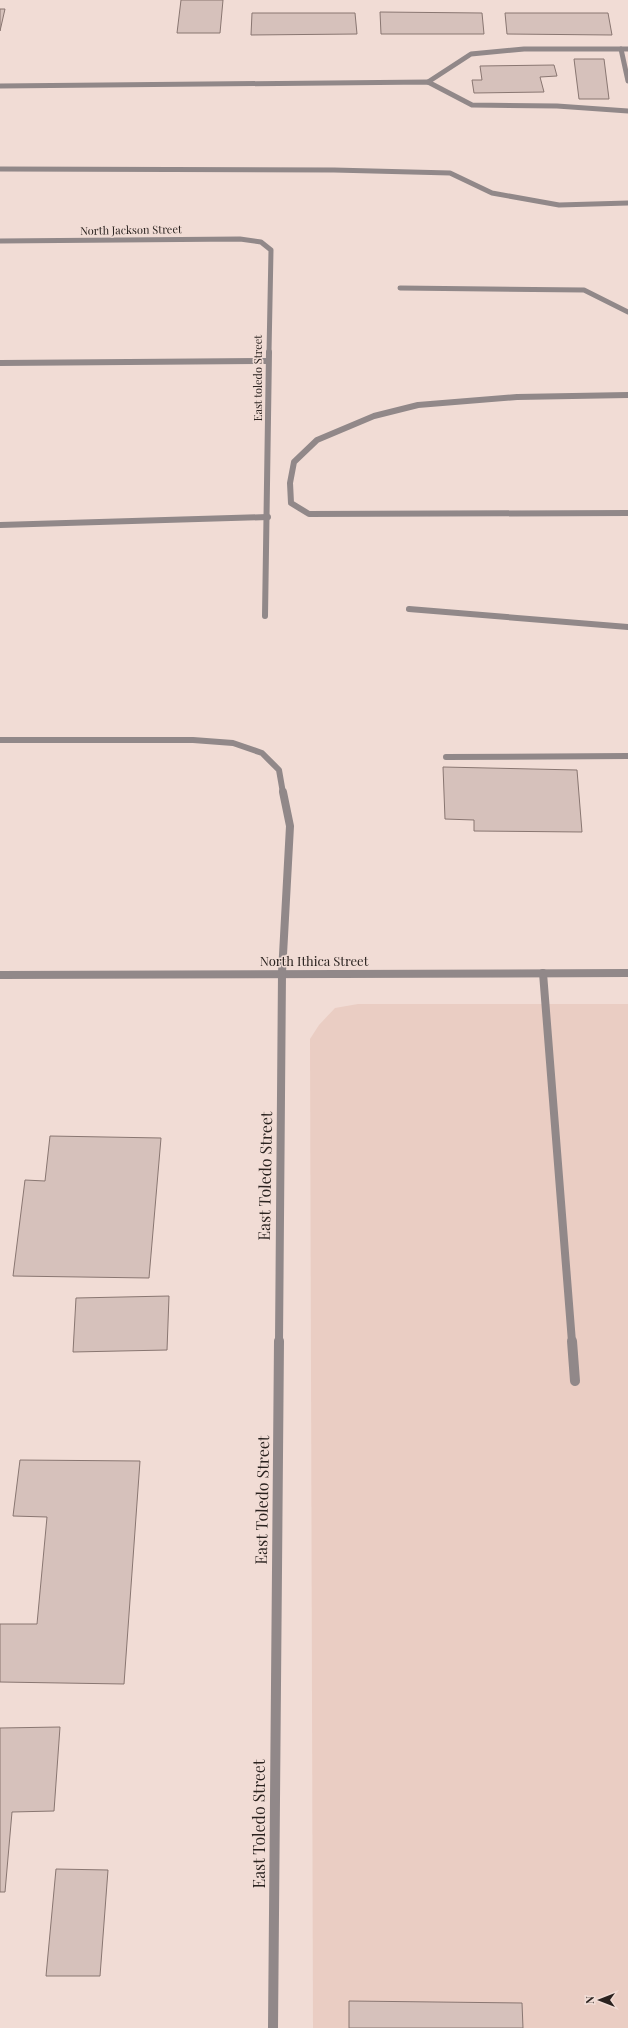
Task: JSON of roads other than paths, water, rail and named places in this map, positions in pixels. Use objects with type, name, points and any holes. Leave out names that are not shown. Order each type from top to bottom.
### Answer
[{"type":"street","points":[[428,82],[471,54],[524,49],[628,49]]},
{"type":"street","points":[[621,49],[628,81]]},
{"type":"street","points":[[0,86],[79,84],[428,82],[472,105],[557,106],[628,111]]},
{"type":"street","points":[[0,169],[334,170],[450,173],[492,193],[558,205],[628,203]]},
{"type":"street","name":"North Jackson Street","points":[[0,241],[240,238],[262,242]]},
{"type":"street","name":"East toledo Street","points":[[262,242],[271,250],[268,361],[268,518],[265,616]]},
{"type":"street","points":[[400,288],[584,290],[628,312]]},
{"type":"street","points":[[0,363],[268,361]]},
{"type":"street","points":[[628,395],[517,397],[411,407],[374,416],[317,440],[294,462],[290,483],[291,502],[309,514],[628,513]]},
{"type":"street","points":[[0,525],[268,518]]},
{"type":"street","points":[[409,609],[628,626]]},
{"type":"street","name":"East Toledo Street","points":[[0,740],[193,740],[233,742],[262,753],[279,770],[290,826],[282,973],[273,2028]]},
{"type":"street","points":[[446,757],[628,756]]},
{"type":"street","points":[[543,973],[575,1381]]},
{"type":"street","name":"North Ithica Street","points":[[0,975],[628,973]]}]
